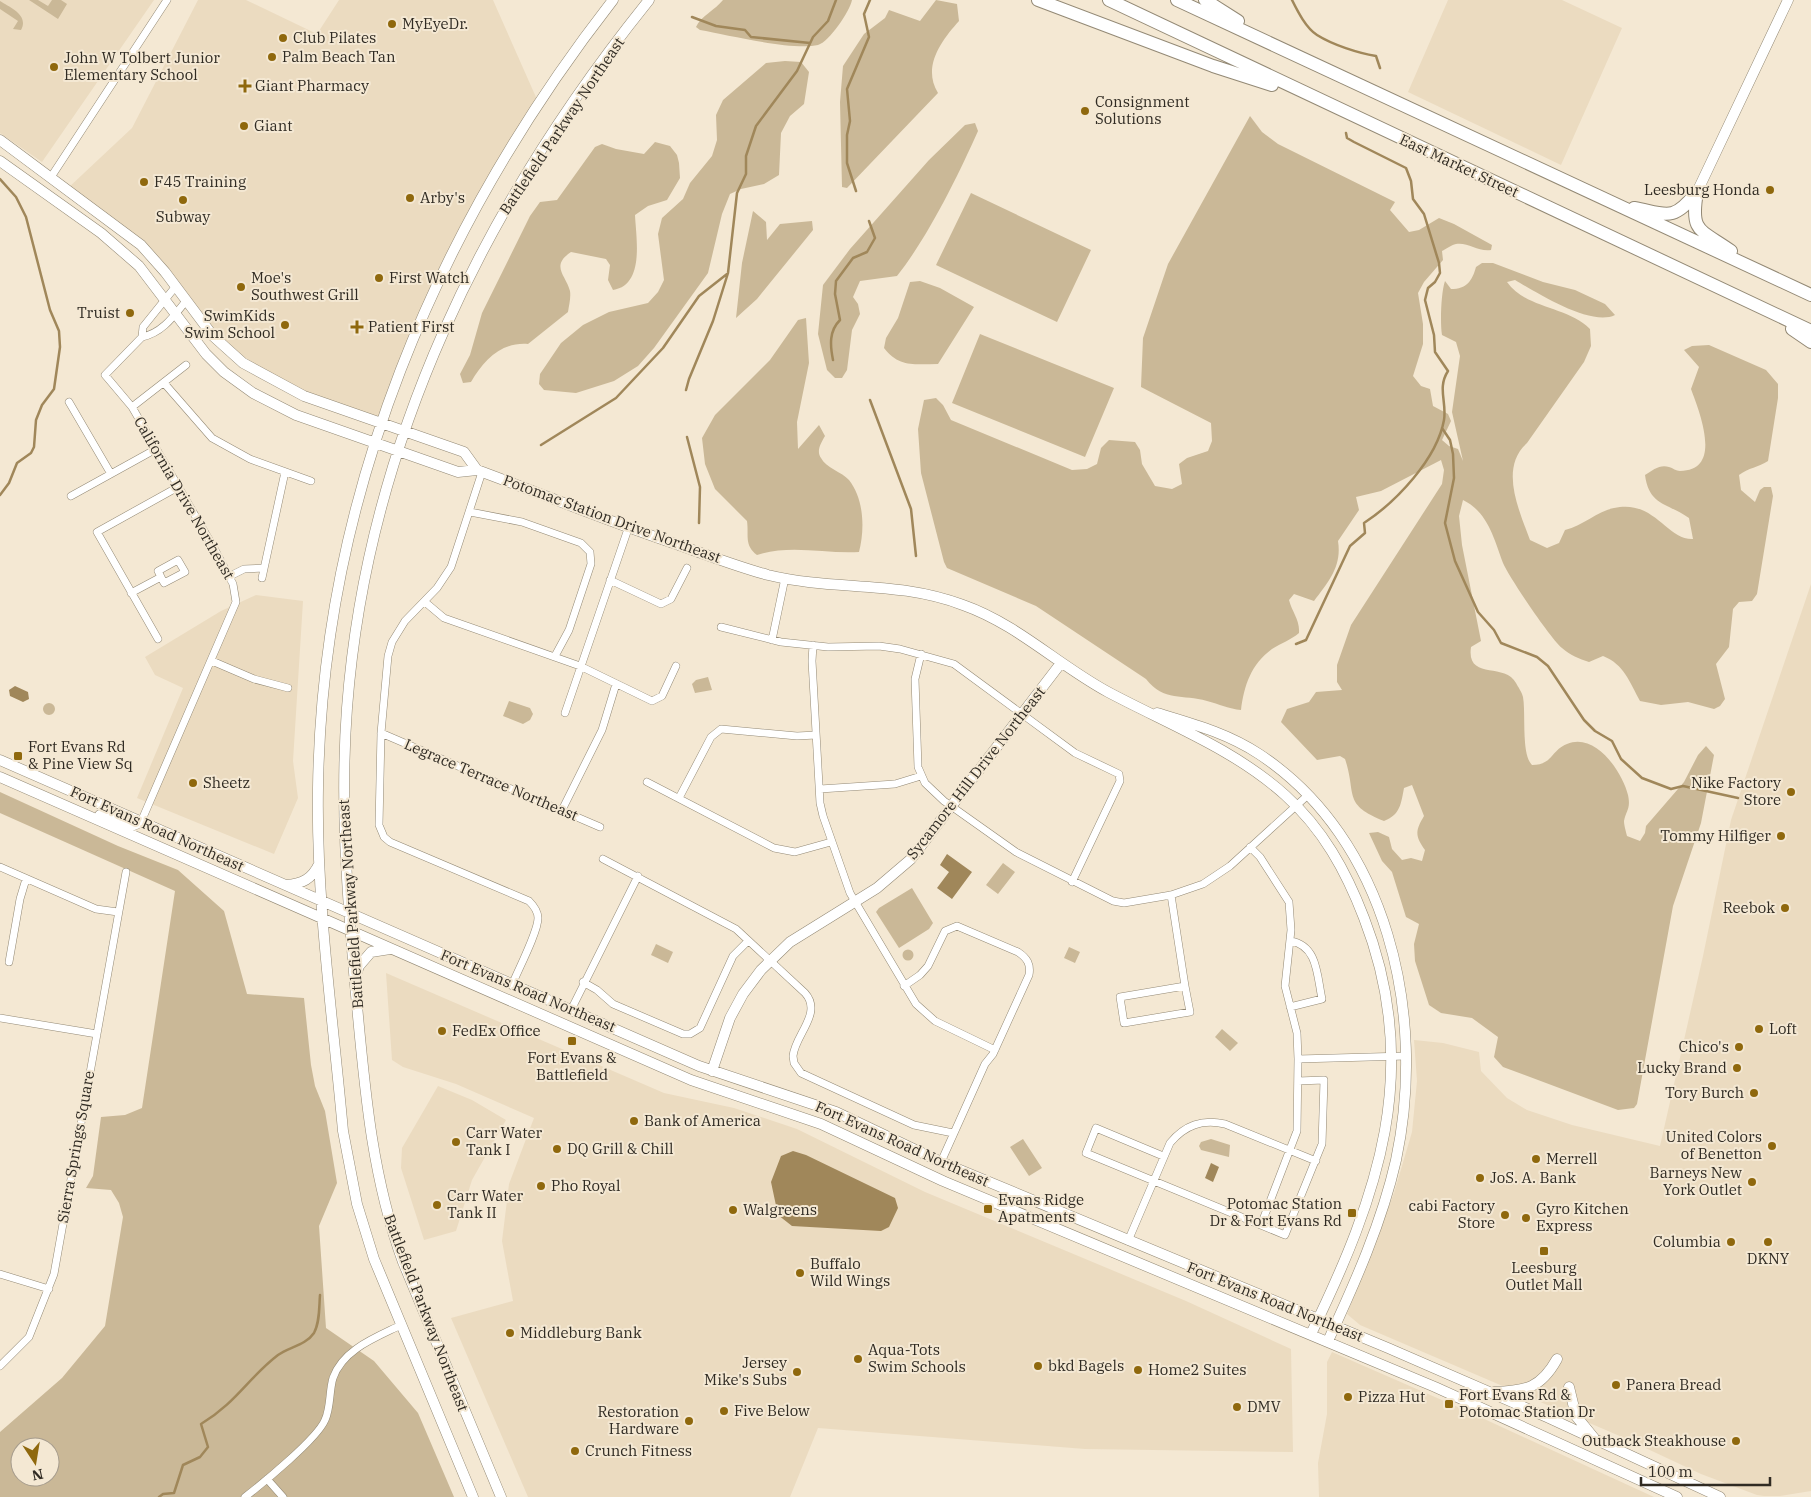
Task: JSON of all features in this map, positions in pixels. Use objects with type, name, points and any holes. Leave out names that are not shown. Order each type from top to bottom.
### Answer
[{"type":"highway","points":[[1038,0],[1213,66],[1322,101]]},
{"type":"highway","name":"East Market Street","points":[[1109,0],[1811,331]]},
{"type":"highway","name":"East Market Street","points":[[1177,0],[1811,295]]},
{"type":"highway","points":[[1205,0],[1287,52]]},
{"type":"highway","points":[[1614,204],[1662,214],[1673,214],[1683,209],[1696,192]]},
{"type":"highway","points":[[1696,192],[1693,215],[1697,226],[1756,268]]},
{"type":"highway","points":[[1745,301],[1811,342]]},
{"type":"main road","name":"Battlefield Parkway Northeast","points":[[473,1497],[401,1325],[366,1234],[349,1169],[343,1131],[320,863],[318,789],[324,680],[334,607],[348,533],[374,442],[413,338],[490,179],[568,61],[613,0]]},
{"type":"main road","name":"Battlefield Parkway Northeast","points":[[500,1497],[412,1285],[385,1208],[370,1134],[350,930],[344,797],[347,708],[352,654],[372,543],[397,450],[403,430],[454,305],[514,195],[563,117],[649,0]]},
{"type":"main road","points":[[1696,192],[1788,0]]},
{"type":"main road","name":"Potomac Station Drive Northeast","points":[[0,140],[140,244],[176,286],[213,336],[242,363],[304,396],[464,452],[480,471]]},
{"type":"main road","name":"Potomac Station Drive Northeast","points":[[0,160],[101,233],[139,266],[206,354],[224,372],[253,393],[296,415],[458,472],[480,471],[628,529],[765,574],[817,583],[897,588],[932,594],[964,605],[1012,628],[1085,680],[1227,753],[1264,778],[1296,806],[1323,837],[1344,869],[1367,926],[1384,992],[1391,1057],[1388,1119],[1376,1176],[1358,1230],[1311,1334]]},
{"type":"main road","name":"Sycamore Hill Drive Northeast","points":[[712,1071],[733,1013],[752,982],[770,961],[804,932],[877,888],[904,866],[953,807],[1061,663]]},
{"type":"main road","name":"Potomac Station Drive Northeast","points":[[1134,706],[1228,736],[1259,754],[1308,795],[1343,838],[1358,861],[1377,904],[1396,966],[1402,998],[1406,1056],[1405,1106],[1390,1186],[1379,1221],[1328,1341]]},
{"type":"main road","name":"Fort Evans Road Northeast","points":[[0,760],[712,1071],[836,1112],[941,1162],[1490,1392],[1720,1497]]},
{"type":"main road","name":"Fort Evans Road Northeast","points":[[0,778],[691,1080],[821,1124],[951,1184],[1328,1341],[1529,1428],[1677,1497]]},
{"type":"main road","points":[[56,802],[131,826],[141,822]]},
{"type":"main road","points":[[285,885],[305,881],[320,863]]},
{"type":"main road","points":[[355,979],[359,966],[371,952],[390,949]]},
{"type":"main road","points":[[1490,1392],[1511,1391],[1535,1385],[1550,1371],[1557,1359]]},
{"type":"main road","points":[[1569,1387],[1576,1416],[1596,1441]]},
{"type":"street","points":[[51,177],[167,0]]},
{"type":"street","points":[[176,286],[143,327],[142,337],[153,335],[186,302]]},
{"type":"street","name":"California Drive Northeast","points":[[141,822],[236,602],[236,592],[230,576],[132,407],[105,375],[142,337]]},
{"type":"street","points":[[132,407],[186,365]]},
{"type":"street","points":[[164,383],[212,438],[250,459],[311,481]]},
{"type":"street","points":[[69,402],[111,474]]},
{"type":"street","points":[[71,496],[156,449]]},
{"type":"street","points":[[480,471],[470,512],[451,567],[425,602],[405,621],[392,642],[388,656],[381,733],[379,825],[384,837],[529,901],[537,911],[537,924],[512,985]]},
{"type":"street","points":[[262,578],[285,472]]},
{"type":"street","points":[[158,639],[97,532],[178,487]]},
{"type":"street","points":[[470,512],[522,522],[581,543],[590,552],[591,564],[569,630],[555,656]]},
{"type":"street","points":[[565,713],[628,529]]},
{"type":"street","points":[[230,576],[244,569],[264,568]]},
{"type":"street","points":[[610,580],[661,604],[671,599],[687,568]]},
{"type":"street","points":[[131,593],[161,577]]},
{"type":"street","points":[[772,640],[786,578]]},
{"type":"street","points":[[425,602],[444,618],[580,666],[645,699],[657,700],[676,666]]},
{"type":"street","points":[[721,627],[772,640],[814,645],[879,646],[921,654],[962,667],[1075,753],[1116,773],[1120,777],[1072,882]]},
{"type":"street","points":[[814,645],[812,661],[823,816],[842,872],[855,901],[916,1004],[934,1021],[995,1050]]},
{"type":"street","points":[[921,654],[914,679],[918,767],[921,776],[930,789],[1016,852],[1103,898],[1124,903],[1171,894],[1203,884],[1217,876],[1308,795]]},
{"type":"street","points":[[212,661],[254,679],[288,688]]},
{"type":"street","points":[[562,810],[602,730],[616,684]]},
{"type":"street","points":[[679,798],[711,737],[721,729],[797,736],[816,735]]},
{"type":"street","name":"Legrace Terrace Northeast","points":[[381,733],[600,827]]},
{"type":"street","points":[[820,789],[896,784],[921,776]]},
{"type":"street","points":[[647,782],[774,848],[795,852],[832,842]]},
{"type":"street","points":[[1250,847],[1260,857],[1289,902],[1290,941],[1285,986],[1297,1033],[1298,1058],[1298,1121],[1291,1151],[1261,1226]]},
{"type":"street","points":[[603,859],[726,922],[805,993],[812,1004],[809,1018],[794,1051],[794,1063],[801,1073],[914,1124],[953,1133]]},
{"type":"street","points":[[0,867],[96,908],[118,912]]},
{"type":"street","name":"Sierra Springs Square","points":[[0,1366],[30,1337],[54,1274],[126,872]]},
{"type":"street","points":[[571,1010],[583,982],[638,876]]},
{"type":"street","points":[[9,962],[20,899],[26,879]]},
{"type":"street","points":[[1171,894],[1186,986],[1190,1012],[1124,1023],[1120,996],[1186,986]]},
{"type":"street","points":[[904,986],[920,975],[928,966],[942,936],[950,928],[964,927],[1024,956],[1030,966],[1029,975],[995,1050],[985,1064],[941,1162]]},
{"type":"street","points":[[583,982],[597,990],[614,1004],[683,1034],[690,1034],[700,1028],[734,956],[748,940]]},
{"type":"street","points":[[1290,941],[1299,942],[1310,950],[1322,999],[1290,1007]]},
{"type":"street","points":[[0,1018],[97,1034]]},
{"type":"street","points":[[1298,1058],[1406,1056]]},
{"type":"street","points":[[1163,1156],[1096,1128],[1086,1153],[1285,1236],[1316,1161],[1323,1136],[1324,1080],[1298,1081]]},
{"type":"street","points":[[1128,1241],[1163,1156],[1170,1143],[1184,1129],[1198,1124],[1214,1122],[1225,1124],[1316,1161]]},
{"type":"street","points":[[0,1274],[17,1277],[49,1289]]},
{"type":"street","points":[[245,1497],[268,1479],[312,1436],[325,1420],[333,1378],[339,1366],[352,1352],[401,1325]]},
{"type":"street","points":[[268,1479],[283,1497]]},
{"type":"shaded area","name":"John W Tolbert Junior Elementary School","points":[[0,0],[154,0],[42,162],[0,133]]},
{"type":"shaded area","points":[[29,0],[38,0],[48,6],[52,0],[61,0],[67,4],[58,19]]},
{"type":"shaded area","points":[[198,0],[246,0],[317,34],[339,0],[493,0],[539,104],[443,271],[381,422],[304,396],[232,349],[198,318],[165,272],[67,189],[132,128]]},
{"type":"shaded area","points":[[723,0],[852,0],[843,18],[823,43],[793,46],[760,42],[700,30],[696,27]]},
{"type":"shaded area","points":[[936,0],[957,4],[959,21],[940,46],[933,64],[932,74],[938,93],[847,188],[842,187],[840,102],[843,66],[864,34],[885,18],[889,10],[920,21]]},
{"type":"shaded area","points":[[1448,0],[1562,0],[1622,28],[1561,165],[1408,92]]},
{"type":"shaded area","points":[[0,1],[14,9],[21,16],[23,25],[21,30],[13,29],[18,21],[0,9]]},
{"type":"shaded area","points":[[801,62],[809,72],[804,104],[790,116],[781,133],[779,175],[764,184],[741,189],[730,194],[722,214],[708,273],[654,348],[638,366],[614,381],[576,393],[544,390],[539,384],[540,374],[561,343],[583,325],[609,312],[648,303],[658,292],[664,280],[658,234],[662,218],[683,199],[690,183],[712,156],[717,140],[716,115],[723,100],[766,63]]},
{"type":"shaded area","points":[[1250,116],[1262,132],[1278,144],[1395,202],[1390,210],[1409,232],[1419,230],[1439,218],[1492,245],[1491,250],[1486,250],[1465,244],[1456,244],[1442,251],[1443,260],[1424,282],[1418,293],[1423,324],[1423,344],[1413,376],[1421,386],[1430,389],[1433,406],[1448,414],[1451,421],[1442,440],[1449,446],[1458,449],[1463,461],[1452,412],[1460,356],[1456,342],[1442,335],[1441,330],[1445,281],[1451,289],[1461,288],[1471,280],[1476,267],[1482,263],[1493,263],[1543,282],[1575,290],[1605,304],[1615,315],[1605,317],[1579,313],[1550,300],[1515,280],[1507,282],[1525,298],[1581,321],[1590,329],[1591,346],[1584,362],[1519,453],[1514,464],[1514,490],[1530,540],[1547,548],[1559,543],[1565,530],[1608,510],[1628,507],[1640,509],[1650,514],[1675,533],[1684,538],[1693,539],[1689,518],[1655,498],[1647,485],[1645,475],[1663,466],[1677,471],[1693,468],[1701,461],[1705,451],[1703,425],[1691,389],[1699,367],[1684,350],[1692,346],[1709,345],[1766,370],[1778,384],[1778,398],[1768,461],[1739,475],[1741,490],[1755,502],[1760,490],[1764,487],[1771,487],[1773,496],[1757,594],[1752,601],[1739,602],[1733,609],[1729,647],[1716,664],[1725,699],[1720,706],[1714,709],[1688,702],[1661,705],[1640,701],[1626,675],[1610,659],[1603,656],[1589,662],[1565,650],[1556,642],[1513,581],[1503,563],[1489,527],[1479,512],[1463,500],[1459,516],[1462,545],[1481,641],[1471,647],[1471,657],[1474,664],[1480,668],[1504,673],[1511,677],[1520,690],[1524,704],[1526,752],[1532,765],[1544,763],[1567,744],[1577,742],[1597,749],[1613,765],[1625,785],[1629,800],[1624,821],[1627,836],[1640,841],[1645,833],[1646,826],[1684,782],[1698,755],[1706,746],[1714,755],[1701,823],[1673,906],[1637,1104],[1634,1108],[1618,1110],[1503,1067],[1494,1057],[1498,1037],[1472,1018],[1441,1013],[1429,1005],[1415,961],[1414,944],[1419,924],[1406,917],[1392,872],[1382,861],[1369,833],[1378,832],[1389,837],[1392,849],[1402,860],[1411,858],[1422,861],[1425,850],[1419,841],[1417,833],[1424,816],[1412,785],[1404,788],[1401,804],[1397,812],[1389,819],[1384,821],[1371,815],[1356,803],[1353,797],[1345,759],[1340,756],[1317,760],[1281,722],[1287,709],[1309,702],[1316,692],[1342,690],[1337,682],[1337,665],[1351,625],[1442,484],[1444,470],[1441,460],[1381,491],[1356,497],[1359,510],[1338,541],[1338,558],[1333,573],[1314,601],[1294,594],[1289,600],[1297,620],[1299,633],[1272,649],[1259,661],[1250,676],[1244,692],[1241,710],[1198,699],[1174,696],[1160,691],[1146,679],[1036,606],[947,568],[944,562],[921,473],[918,429],[924,400],[936,398],[943,405],[951,420],[1072,470],[1087,469],[1097,464],[1101,448],[1109,440],[1135,442],[1140,450],[1142,464],[1155,486],[1172,489],[1182,484],[1179,464],[1187,458],[1208,451],[1212,441],[1211,423],[1141,387],[1143,338],[1168,264]]},
{"type":"shaded area","points":[[975,123],[978,131],[961,167],[942,206],[909,260],[897,276],[860,281],[853,297],[858,304],[860,314],[852,330],[847,370],[842,378],[835,378],[827,370],[818,334],[823,285],[850,249],[929,160],[965,125]]},
{"type":"shaded area","points":[[655,142],[670,146],[677,155],[680,178],[667,200],[648,206],[635,215],[637,248],[634,270],[630,279],[623,286],[613,290],[608,280],[610,265],[606,259],[571,252],[561,262],[560,266],[570,291],[568,312],[528,344],[510,346],[494,354],[471,382],[463,383],[460,374],[470,355],[482,313],[530,216],[540,202],[557,200],[595,147],[602,144],[616,149],[644,154]]},
{"type":"shaded area","points":[[971,193],[1091,250],[1057,322],[936,265]]},
{"type":"shaded area","points":[[753,211],[766,222],[767,240],[780,224],[812,221],[813,230],[757,299],[736,318],[742,263]]},
{"type":"shaded area","points":[[920,281],[940,288],[974,307],[938,364],[908,364],[896,359],[884,348],[886,338],[898,318],[910,282]]},
{"type":"shaded area","points":[[806,318],[809,363],[797,422],[798,449],[819,425],[825,436],[819,450],[821,458],[826,465],[849,480],[858,496],[862,514],[861,543],[859,552],[782,550],[757,555],[750,548],[747,521],[715,489],[705,464],[702,438],[715,415],[770,360],[798,320]]},
{"type":"shaded area","points":[[980,334],[1114,388],[1085,457],[952,403]]},
{"type":"shaded area","points":[[1811,584],[1811,1491],[1780,1496],[1764,1496],[1701,1474],[1622,1437],[1360,1325],[1347,1314],[1394,1193],[1412,1132],[1417,1081],[1414,1040],[1443,1043],[1479,1052],[1481,1071],[1507,1098],[1527,1110],[1572,1125],[1660,1146],[1703,956],[1731,820]]},
{"type":"shaded area","points":[[256,595],[303,601],[293,761],[298,798],[274,854],[137,798],[183,688],[155,675],[145,657],[221,611]]},
{"type":"shaded area","points":[[708,677],[712,690],[695,693],[692,684],[696,680]]},
{"type":"shaded area","points":[[15,686],[28,692],[29,699],[23,702],[10,696],[9,690]]},
{"type":"shaded area","points":[[509,701],[530,708],[533,714],[530,720],[523,724],[503,716]]},
{"type":"shaded area","points":[[51,703],[54,704],[54,714],[47,715],[44,714],[43,707],[44,704]]},
{"type":"shaded area","points":[[0,792],[118,846],[178,870],[224,911],[247,994],[304,998],[311,1065],[315,1086],[325,1111],[337,1183],[319,1226],[326,1328],[374,1361],[418,1413],[454,1497],[0,1497],[0,1432],[62,1378],[105,1326],[123,1217],[119,1203],[111,1190],[86,1188],[93,1176],[101,1117],[125,1115],[142,1108],[175,891],[0,813]]},
{"type":"shaded area","points":[[947,854],[972,872],[952,899],[937,888],[949,872],[940,865]]},
{"type":"shaded area","points":[[1003,863],[1015,872],[998,894],[986,885]]},
{"type":"shaded area","points":[[912,888],[933,923],[929,929],[899,948],[876,912],[879,908]]},
{"type":"shaded area","points":[[656,944],[673,952],[668,963],[651,955]]},
{"type":"shaded area","points":[[1069,947],[1080,952],[1075,963],[1064,958]]},
{"type":"shaded area","points":[[908,949],[914,955],[908,961],[902,955]]},
{"type":"shaded area","points":[[386,973],[664,1093],[734,1108],[797,1129],[925,1192],[1186,1301],[1291,1349],[1293,1452],[1085,1449],[818,1428],[790,1497],[528,1497],[451,1318],[513,1301],[502,1241],[509,1184],[534,1118],[456,1084],[403,1067],[392,1060]]},
{"type":"shaded area","points":[[1222,1029],[1238,1043],[1230,1051],[1215,1037]]},
{"type":"shaded area","points":[[438,1086],[472,1100],[506,1120],[472,1180],[456,1231],[424,1240],[401,1168],[402,1148]]},
{"type":"shaded area","points":[[1023,1139],[1042,1168],[1029,1176],[1010,1147]]},
{"type":"shaded area","points":[[1211,1139],[1230,1145],[1229,1157],[1201,1150],[1199,1146],[1201,1142]]},
{"type":"shaded area","points":[[793,1151],[806,1155],[895,1198],[898,1208],[889,1227],[881,1231],[792,1226],[778,1215],[771,1182],[781,1156]]},
{"type":"shaded area","points":[[1211,1163],[1219,1167],[1213,1182],[1205,1178]]},
{"type":"shaded area","points":[[1332,1352],[1467,1411],[1654,1497],[1319,1497],[1318,1463],[1327,1414],[1327,1362]]},
{"type":"waterway","points":[[686,390],[713,321],[728,273],[737,193],[746,174],[746,156],[756,126],[797,71],[813,37],[828,21],[836,0]]},
{"type":"waterway","points":[[856,191],[847,163],[847,135],[850,121],[847,89],[869,37],[864,14],[870,0]]},
{"type":"waterway","points":[[1292,0],[1313,32],[1323,39],[1338,45],[1376,56],[1380,68]]},
{"type":"waterway","points":[[692,17],[716,26],[745,30],[751,37],[810,43]]},
{"type":"waterway","points":[[1296,644],[1306,640],[1350,546],[1365,533],[1364,523],[1389,504],[1424,464],[1440,435],[1445,413],[1443,383],[1448,371],[1435,352],[1434,335],[1425,300],[1428,288],[1435,282],[1440,273],[1439,263],[1424,214],[1413,199],[1411,181],[1406,168],[1347,138],[1346,133]]},
{"type":"waterway","points":[[0,179],[16,197],[26,217],[50,310],[59,331],[60,347],[54,389],[42,405],[36,420],[34,447],[31,453],[17,463],[9,483],[0,495]]},
{"type":"waterway","points":[[833,360],[831,338],[836,324],[840,320],[835,294],[836,281],[853,258],[867,252],[875,238],[869,221]]},
{"type":"waterway","points":[[541,445],[616,398],[663,348],[699,296],[727,274]]},
{"type":"waterway","points":[[870,400],[911,509],[916,556]]},
{"type":"waterway","points":[[1442,428],[1450,440],[1453,454],[1454,478],[1445,523],[1455,561],[1478,612],[1494,630],[1501,643],[1537,657],[1548,666],[1584,720],[1595,731],[1612,741],[1621,759],[1642,778],[1671,789],[1683,786],[1738,798]]},
{"type":"waterway","points":[[687,437],[700,487],[699,523]]},
{"type":"waterway","points":[[159,1497],[163,1494],[174,1493],[183,1465],[200,1457],[208,1447],[201,1424],[233,1399],[278,1355],[311,1337],[316,1329],[320,1295]]},
{"type":"place","name":"MyEyeDr.","points":[[392,24]]},
{"type":"place","name":"Club Pilates","points":[[283,38]]},
{"type":"place","name":"Palm Beach Tan","points":[[272,57]]},
{"type":"place","name":"John W Tolbert Junior Elementary School","points":[[54,67]]},
{"type":"place","name":"Giant Pharmacy","points":[[245,86]]},
{"type":"place","name":"Consignment Solutions","points":[[1085,111]]},
{"type":"place","name":"Giant","points":[[244,126]]},
{"type":"place","name":"F45 Training","points":[[144,182]]},
{"type":"place","name":"Leesburg Honda","points":[[1770,190]]},
{"type":"place","name":"Arby's","points":[[410,198]]},
{"type":"place","name":"Subway","points":[[183,200]]},
{"type":"place","name":"First Watch","points":[[379,278]]},
{"type":"place","name":"Moe's Southwest Grill","points":[[241,287]]},
{"type":"place","name":"Truist","points":[[130,313]]},
{"type":"place","name":"SwimKids Swim School","points":[[285,325]]},
{"type":"place","name":"Patient First","points":[[357,327]]},
{"type":"place","name":"Fort Evans Rd & Pine View Sq","points":[[18,756]]},
{"type":"place","name":"Sheetz","points":[[193,783]]},
{"type":"place","name":"Nike Factory Store","points":[[1791,792]]},
{"type":"place","name":"Tommy Hilfiger","points":[[1781,836]]},
{"type":"place","name":"Reebok","points":[[1785,908]]},
{"type":"place","name":"Loft","points":[[1759,1029]]},
{"type":"place","name":"FedEx Office","points":[[442,1031]]},
{"type":"place","name":"Fort Evans & Battlefield","points":[[572,1041]]},
{"type":"place","name":"Chico's","points":[[1739,1047]]},
{"type":"place","name":"Lucky Brand","points":[[1737,1068]]},
{"type":"place","name":"Tory Burch","points":[[1754,1093]]},
{"type":"place","name":"Bank of America","points":[[634,1121]]},
{"type":"place","name":"Carr Water Tank I","points":[[456,1142]]},
{"type":"place","name":"United Colors of Benetton","points":[[1772,1146]]},
{"type":"place","name":"DQ Grill & Chill","points":[[557,1149]]},
{"type":"place","name":"Merrell","points":[[1536,1159]]},
{"type":"place","name":"JoS. A. Bank","points":[[1480,1178]]},
{"type":"place","name":"Barneys New York Outlet","points":[[1752,1182]]},
{"type":"place","name":"Pho Royal","points":[[541,1186]]},
{"type":"place","name":"Carr Water Tank II","points":[[437,1205]]},
{"type":"place","name":"Evans Ridge Apatments","points":[[988,1209]]},
{"type":"place","name":"Walgreens","points":[[733,1210]]},
{"type":"place","name":"Potomac Station Dr & Fort Evans Rd","points":[[1352,1213]]},
{"type":"place","name":"cabi Factory Store","points":[[1505,1215]]},
{"type":"place","name":"Gyro Kitchen Express","points":[[1526,1218]]},
{"type":"place","name":"Columbia","points":[[1731,1242]]},
{"type":"place","name":"DKNY","points":[[1768,1242]]},
{"type":"place","name":"Leesburg Outlet Mall","points":[[1544,1251]]},
{"type":"place","name":"Buffalo Wild Wings","points":[[800,1273]]},
{"type":"place","name":"Middleburg Bank","points":[[510,1333]]},
{"type":"place","name":"Aqua-Tots Swim Schools","points":[[858,1359]]},
{"type":"place","name":"bkd Bagels","points":[[1038,1366]]},
{"type":"place","name":"Home2 Suites","points":[[1138,1370]]},
{"type":"place","name":"Jersey Mike's Subs","points":[[797,1372]]},
{"type":"place","name":"Panera Bread","points":[[1616,1385]]},
{"type":"place","name":"Pizza Hut","points":[[1348,1397]]},
{"type":"place","name":"Fort Evans Rd & Potomac Station Dr","points":[[1449,1404]]},
{"type":"place","name":"DMV","points":[[1237,1407]]},
{"type":"place","name":"Five Below","points":[[724,1411]]},
{"type":"place","name":"Restoration Hardware","points":[[689,1421]]},
{"type":"place","name":"Outback Steakhouse","points":[[1736,1441]]},
{"type":"place","name":"Crunch Fitness","points":[[575,1451]]}]
